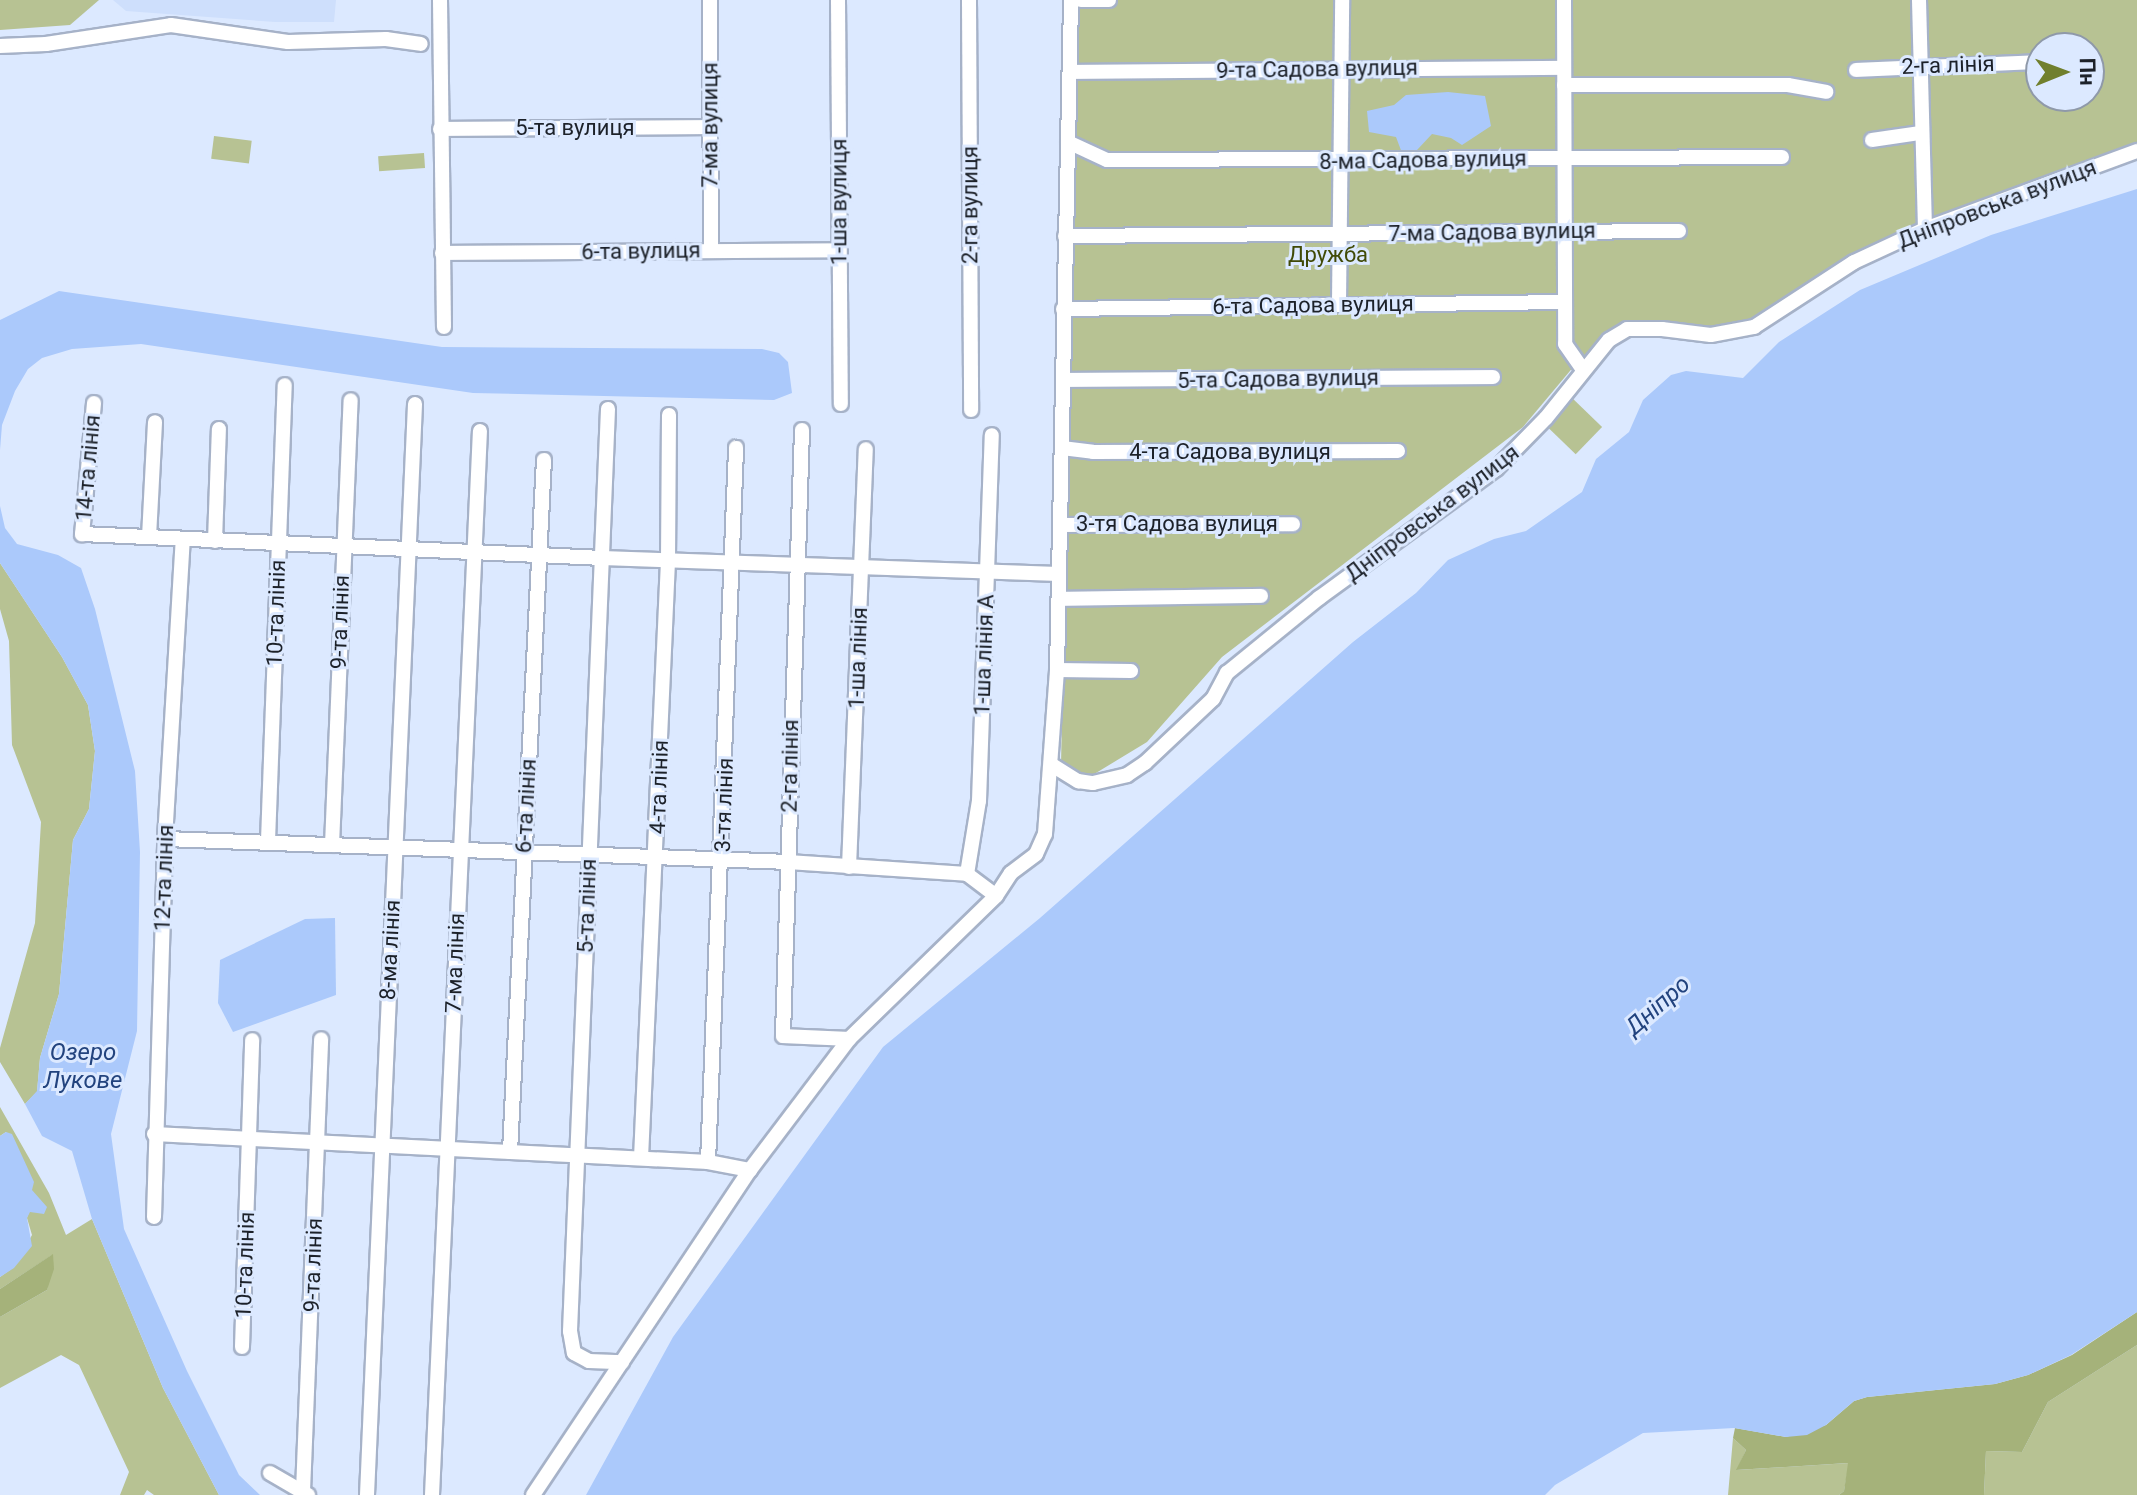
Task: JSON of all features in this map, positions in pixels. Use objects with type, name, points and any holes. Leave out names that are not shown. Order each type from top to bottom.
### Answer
[{"type":"street","points":[[440,0],[444,327]]},
{"type":"street","name":"7-ма вулиця","points":[[710,0],[711,250]]},
{"type":"street","name":"1-ша вулиця","points":[[838,0],[841,404]]},
{"type":"street","name":"2-га вулиця","points":[[969,0],[971,410]]},
{"type":"street","points":[[533,1495],[750,1170],[849,1039],[996,896],[1011,873],[1036,854],[1045,834],[1057,670],[1071,0]]},
{"type":"street","points":[[1081,0],[1109,0]]},
{"type":"street","points":[[1339,304],[1342,0]]},
{"type":"street","points":[[1564,0],[1565,344],[1583,370]]},
{"type":"street","points":[[1919,0],[1920,133],[1925,229]]},
{"type":"street","points":[[0,46],[46,44],[171,25],[288,42],[386,39],[421,44]]},
{"type":"street","name":"2-га лінія","points":[[1856,70],[2025,62]]},
{"type":"street","name":"9-та Садова вулиця","points":[[1070,72],[1564,68]]},
{"type":"street","points":[[1564,85],[1788,85],[1826,92]]},
{"type":"street","name":"5-та вулиця","points":[[440,129],[710,127]]},
{"type":"street","points":[[1872,140],[1920,133]]},
{"type":"street","name":"8-ма Садова вулиця","points":[[1068,142],[1107,160],[1340,162],[1782,157]]},
{"type":"street","name":"Дніпровська вулиця","points":[[1052,765],[1078,781],[1093,783],[1127,775],[1145,763],[1213,699],[1227,673],[1319,598],[1496,469],[1546,418],[1609,340],[1627,329],[1662,329],[1711,335],[1754,327],[1854,262],[1925,229],[2137,151]]},
{"type":"street","name":"7-ма Садова вулиця","points":[[1065,236],[1679,231]]},
{"type":"street","name":"6-та вулиця","points":[[442,253],[839,250]]},
{"type":"street","name":"6-та Садова вулиця","points":[[1063,309],[1563,302]]},
{"type":"street","name":"5-та Садова вулиця","points":[[1063,380],[1493,377]]},
{"type":"street","name":"10-та лінія","points":[[268,841],[285,385]]},
{"type":"street","name":"9-та лінія","points":[[332,845],[351,400]]},
{"type":"street","name":"14-та лінія","points":[[94,403],[82,534],[149,537]]},
{"type":"street","name":"8-ма лінія","points":[[367,1495],[415,404]]},
{"type":"street","name":"5-та лінія","points":[[608,409],[570,1331],[574,1353],[589,1361],[622,1362]]},
{"type":"street","name":"4-та лінія","points":[[641,1158],[668,560],[669,415]]},
{"type":"street","points":[[155,422],[149,537],[862,569],[1059,574]]},
{"type":"street","points":[[215,541],[219,429]]},
{"type":"street","name":"2-га лінія","points":[[802,430],[795,566],[783,1036],[849,1039]]},
{"type":"street","name":"7-ма лінія","points":[[432,1495],[472,551],[480,431]]},
{"type":"street","name":"1-ша лінія А","points":[[967,874],[979,801],[992,435]]},
{"type":"street","name":"3-тя лінія","points":[[708,1162],[736,448]]},
{"type":"street","name":"4-та Садова вулиця","points":[[1062,448],[1093,452],[1398,451]]},
{"type":"street","name":"1-ша лінія","points":[[849,867],[866,449]]},
{"type":"street","name":"6-та лінія","points":[[510,1152],[544,460]]},
{"type":"street","name":"3-тя Садова вулиця","points":[[1061,525],[1293,524]]},
{"type":"street","name":"12-та лінія","points":[[154,1217],[154,1134],[165,839],[183,540]]},
{"type":"street","points":[[1059,599],[1261,596]]},
{"type":"street","points":[[1057,670],[1131,671]]},
{"type":"street","points":[[165,839],[788,862],[967,874],[996,896]]},
{"type":"street","name":"9-та лінія","points":[[306,1493],[321,1039]]},
{"type":"street","name":"10-та лінія","points":[[242,1347],[252,1040]]},
{"type":"street","points":[[154,1134],[708,1162],[750,1170]]},
{"type":"street","points":[[270,1473],[306,1493]]},
{"type":"shaded area","points":[[113,0],[336,0],[334,22],[275,22],[126,11]]},
{"type":"green space","points":[[0,0],[99,0],[70,25],[0,30]]},
{"type":"green space","name":"Дружба","points":[[1078,0],[2137,0],[2137,145],[1876,243],[1736,329],[1626,320],[1580,359],[1523,427],[1222,657],[1147,742],[1091,776],[1061,765]]},
{"type":"green space","points":[[214,136],[252,141],[249,163],[211,159]]},
{"type":"green space","points":[[424,153],[425,168],[379,171],[378,156]]},
{"type":"green space","points":[[1569,395],[1602,427],[1576,454],[1543,422]]},
{"type":"green space","points":[[0,563],[62,657],[88,705],[95,751],[89,809],[73,840],[59,994],[40,1058],[37,1092],[25,1104],[0,1062],[0,1048],[35,923],[41,822],[12,745],[9,641],[0,609]]},
{"type":"green space","points":[[0,1107],[49,1193],[66,1235],[92,1219],[163,1388],[219,1495],[154,1495],[147,1490],[144,1495],[120,1495],[129,1472],[79,1365],[61,1355],[0,1388],[0,1317],[47,1290],[52,1255],[0,1289],[0,1277],[14,1267],[32,1235],[27,1218],[32,1190],[6,1132],[0,1136]]},
{"type":"green space","points":[[53,1254],[54,1269],[47,1290],[0,1317],[0,1289]]},
{"type":"green space","points":[[2137,1312],[2137,1345],[2048,1402],[2022,1452],[1986,1451],[1984,1495],[1839,1495],[1844,1491],[1848,1463],[1736,1470],[1746,1450],[1733,1438],[1735,1428],[1786,1437],[1826,1425],[1854,1401],[1867,1397],[1995,1384],[2028,1375],[2072,1355]]},
{"type":"green space","points":[[2137,1345],[2137,1495],[1984,1495],[1986,1451],[2022,1452],[2048,1402]]},
{"type":"green space","points":[[1733,1438],[1746,1450],[1737,1470],[1849,1463],[1844,1491],[1839,1495],[1728,1495]]},
{"type":"water","points":[[1448,92],[1485,96],[1491,126],[1462,145],[1451,138],[1432,134],[1417,150],[1402,153],[1396,137],[1369,132],[1367,111],[1394,105],[1406,95]]},
{"type":"water","name":"Дніпро","points":[[2137,189],[2137,1312],[2071,1355],[2028,1375],[1995,1384],[1867,1397],[1854,1401],[1826,1425],[1807,1435],[1786,1437],[1734,1428],[1643,1433],[1555,1485],[1545,1495],[586,1495],[673,1337],[883,1047],[1040,918],[1353,642],[1416,593],[1448,560],[1494,539],[1526,531],[1582,492],[1596,459],[1629,432],[1643,400],[1671,375],[1686,371],[1743,378],[1779,342],[1860,290],[1991,235]]},
{"type":"water","points":[[59,291],[442,347],[762,349],[779,353],[788,362],[792,393],[774,400],[473,393],[141,344],[72,349],[42,358],[28,369],[15,391],[2,425],[0,450],[0,320]]},
{"type":"water","name":"Озеро Лукове","points":[[0,506],[5,528],[17,544],[58,555],[81,568],[95,609],[135,771],[140,852],[137,1031],[111,1134],[124,1229],[187,1371],[239,1475],[260,1495],[219,1495],[163,1388],[92,1219],[72,1151],[42,1136],[25,1104],[37,1091],[40,1058],[59,994],[73,840],[89,809],[95,751],[88,705],[62,657],[0,563]]},
{"type":"water","points":[[335,918],[336,995],[233,1032],[218,1003],[220,960],[305,919]]},
{"type":"water","points":[[6,1132],[12,1134],[34,1182],[32,1190],[47,1207],[44,1214],[30,1212],[27,1218],[32,1246],[14,1268],[0,1277],[0,1136]]}]
